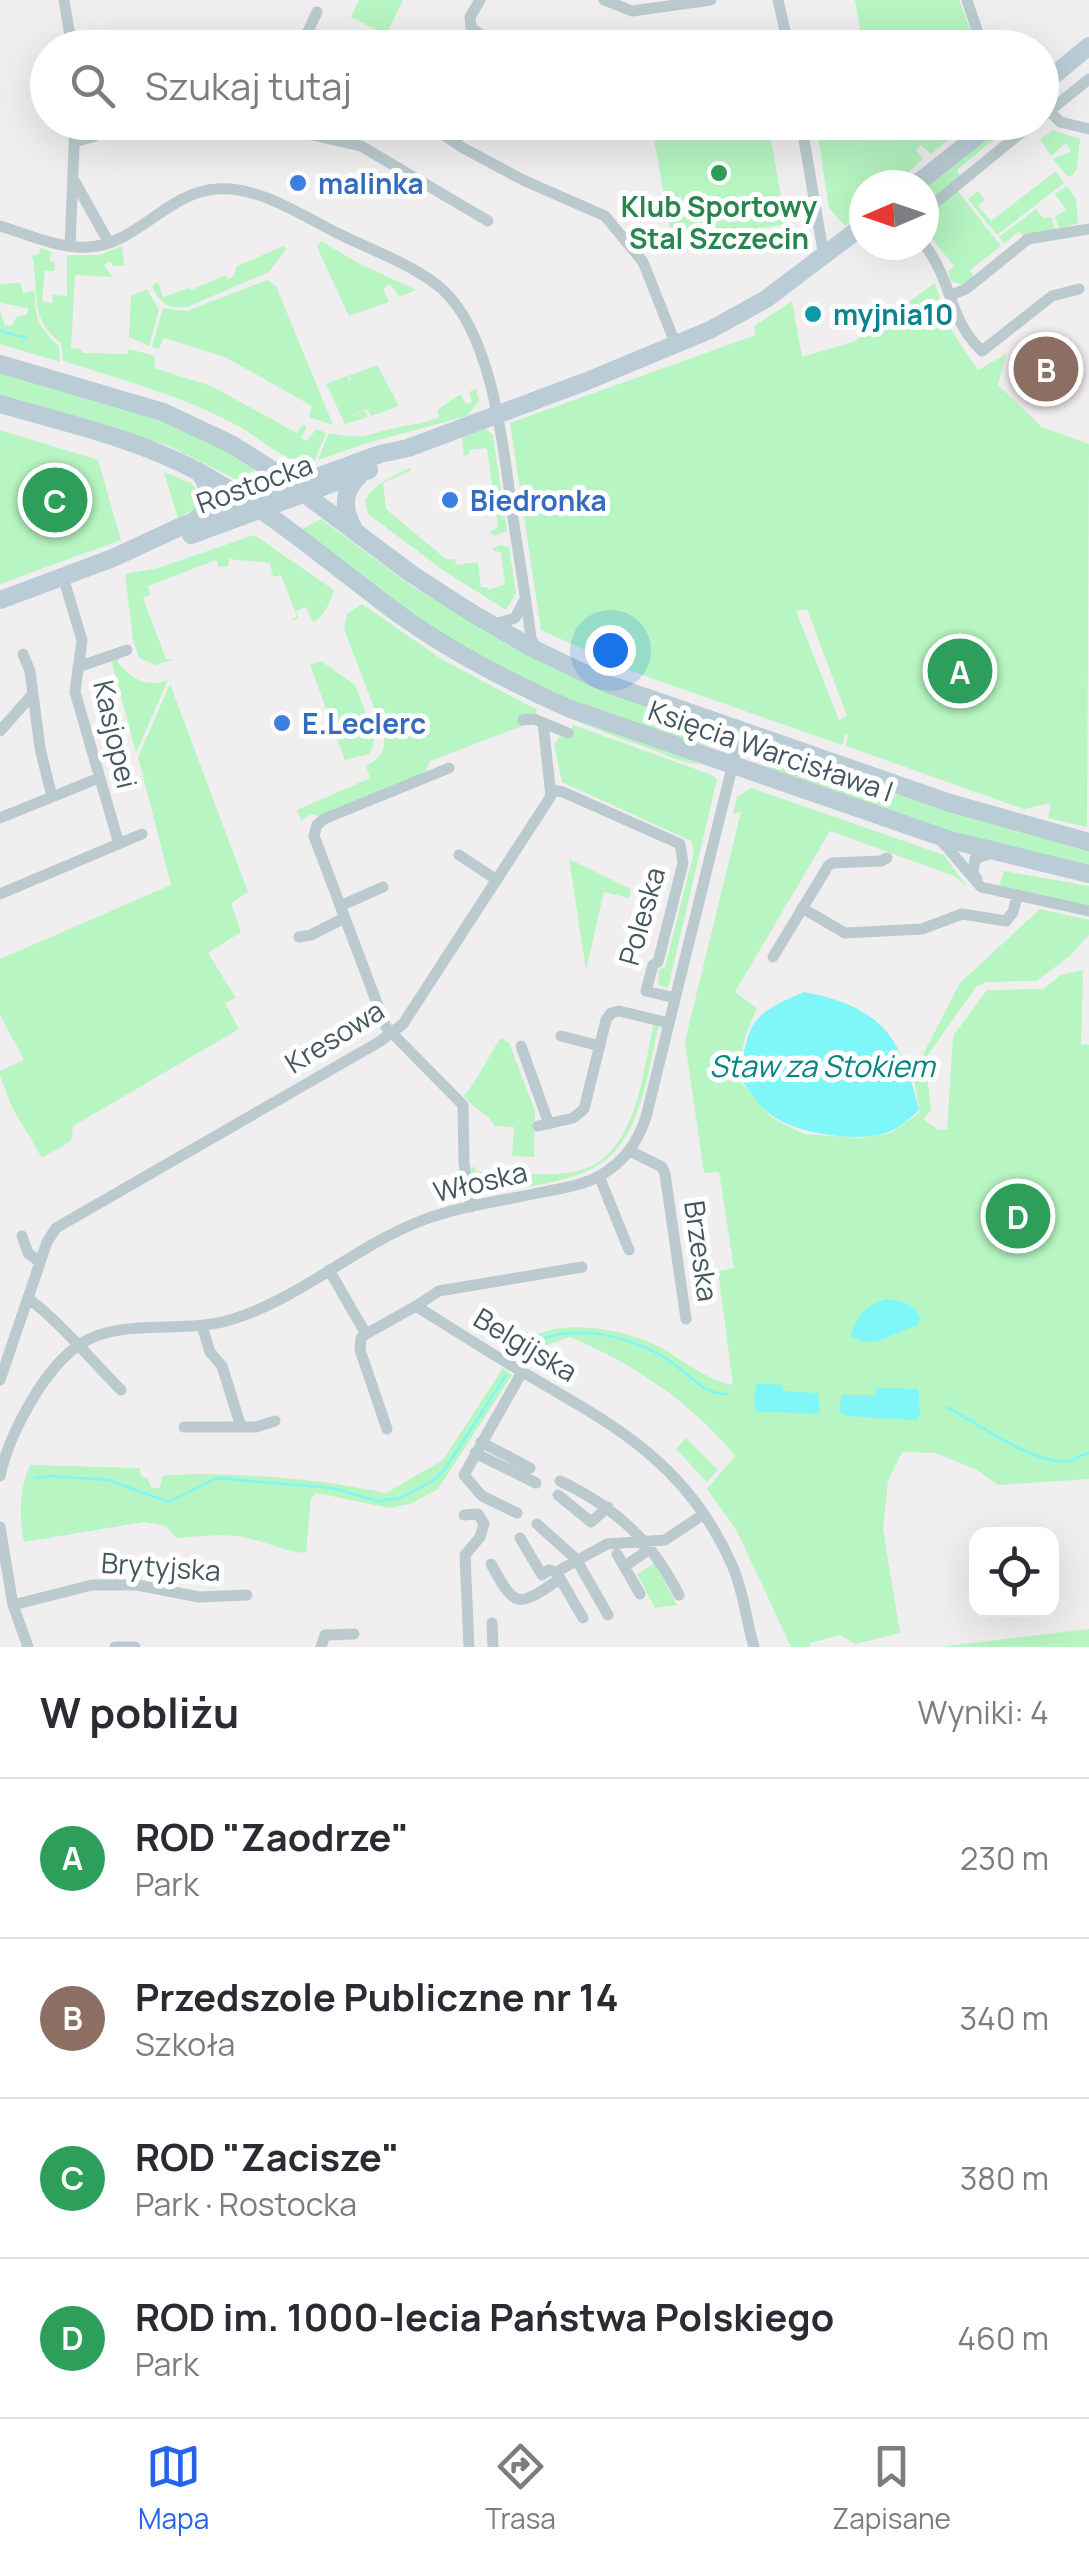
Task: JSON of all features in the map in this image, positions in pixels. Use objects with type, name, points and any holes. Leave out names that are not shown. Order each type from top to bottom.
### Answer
[{"type":"street","points":[[64,0],[69,30]]},
{"type":"street","points":[[473,30],[470,18],[480,0]]},
{"type":"street","points":[[604,0],[629,11],[711,0]]},
{"type":"street","points":[[778,0],[785,30]]},
{"type":"street","points":[[966,0],[976,30]]},
{"type":"street","points":[[308,30],[317,12]]},
{"type":"street","points":[[1059,71],[1089,46]]},
{"type":"street","points":[[1059,100],[1089,79]]},
{"type":"street","points":[[1059,121],[1089,128]]},
{"type":"street","points":[[70,246],[75,142],[81,140]]},
{"type":"street","points":[[335,140],[361,146],[488,221]]},
{"type":"street","points":[[452,140],[483,160],[606,216],[642,262],[676,345]]},
{"type":"street","points":[[804,140],[824,257]]},
{"type":"street","points":[[934,170],[972,140]]},
{"type":"street","points":[[939,200],[1012,140]]},
{"type":"street","points":[[74,182],[109,243]]},
{"type":"street","points":[[0,226],[88,248],[109,243],[166,206],[198,192],[233,189],[272,201],[443,290],[467,322],[498,414],[524,592],[538,651]]},
{"type":"street","points":[[952,296],[1028,239],[1089,229]]},
{"type":"street","name":"Rostocka","points":[[299,490],[362,473],[408,448],[676,345],[753,307],[849,237]]},
{"type":"street","points":[[935,260],[952,296],[958,323],[982,351],[1052,296],[1079,289]]},
{"type":"street","name":"Księcia Warcisława I","points":[[0,364],[163,412],[250,455],[413,575],[486,622],[538,651],[634,695],[986,815],[1089,842]]},
{"type":"street","name":"Księcia Warcisława I","points":[[0,404],[126,442],[198,471],[410,622],[513,682],[596,719],[936,836],[1089,874]]},
{"type":"street","name":"Rostocka","points":[[0,600],[299,490],[380,454],[408,448]]},
{"type":"street","points":[[250,455],[262,476],[252,507]]},
{"type":"street","name":"Rostocka","points":[[194,521],[206,510],[210,494],[198,471]]},
{"type":"street","points":[[357,534],[349,520],[346,500],[350,486],[362,473]]},
{"type":"street","points":[[299,490],[290,524],[300,541]]},
{"type":"street","name":"Rostocka","points":[[114,558],[194,521],[252,507]]},
{"type":"street","name":"Kasjopei","points":[[63,577],[82,640],[74,692],[119,844]]},
{"type":"street","points":[[486,622],[500,624],[514,618],[522,609],[524,592]]},
{"type":"street","points":[[78,666],[126,650]]},
{"type":"street","points":[[23,654],[30,671],[40,748],[52,797]]},
{"type":"street","points":[[0,731],[32,695]]},
{"type":"street","points":[[523,720],[534,719],[568,734]]},
{"type":"street","points":[[542,722],[552,790]]},
{"type":"street","name":"Włoska","points":[[77,1346],[99,1334],[118,1330],[202,1326],[262,1308],[411,1225],[471,1207],[576,1185],[600,1176],[630,1151],[644,1125],[741,731]]},
{"type":"street","points":[[448,768],[319,823],[315,840],[383,1020],[392,1034],[463,1105],[464,1164],[471,1207]]},
{"type":"street","points":[[0,818],[100,778]]},
{"type":"street","name":"Kresowa","points":[[40,1262],[48,1239],[62,1224],[392,1034],[403,1024],[552,790]]},
{"type":"street","name":"Poleska","points":[[552,790],[671,838],[682,848],[683,863],[658,962],[652,965],[646,991],[675,998]]},
{"type":"street","points":[[0,894],[142,834]]},
{"type":"street","points":[[936,836],[973,882],[992,890],[1089,911]]},
{"type":"street","points":[[991,852],[975,859],[973,872],[979,882],[992,890]]},
{"type":"street","points":[[459,854],[497,880]]},
{"type":"street","points":[[773,957],[832,863],[887,858]]},
{"type":"street","points":[[299,936],[311,935],[383,887]]},
{"type":"street","points":[[802,908],[845,933],[922,930],[962,914],[1003,922],[1011,916],[1016,896]]},
{"type":"street","points":[[521,1046],[543,1125],[572,1118],[584,1109],[606,1020],[614,1012],[669,1023]]},
{"type":"street","points":[[562,1036],[600,1046]]},
{"type":"street","name":"Brzeska","points":[[630,1151],[662,1167],[665,1174],[686,1319]]},
{"type":"street","points":[[600,1176],[628,1250]]},
{"type":"street","points":[[0,1380],[40,1262],[28,1253],[22,1236]]},
{"type":"street","points":[[387,1428],[360,1350],[361,1338],[439,1291],[582,1267]]},
{"type":"street","points":[[330,1270],[366,1334]]},
{"type":"street","points":[[28,1298],[64,1328],[121,1390]]},
{"type":"street","name":"Belgijska","points":[[416,1306],[631,1436],[664,1466],[704,1514],[737,1576],[754,1647]]},
{"type":"street","points":[[202,1326],[210,1352],[222,1366],[241,1427]]},
{"type":"street","points":[[1,1467],[24,1415],[57,1366],[77,1346]]},
{"type":"street","points":[[517,1513],[482,1496],[464,1474],[522,1372]]},
{"type":"street","points":[[184,1427],[256,1427],[275,1421]]},
{"type":"street","points":[[478,1448],[530,1468]]},
{"type":"street","points":[[478,1448],[536,1483]]},
{"type":"street","points":[[608,1507],[591,1522],[559,1488],[608,1507],[646,1543],[679,1595]]},
{"type":"street","points":[[464,1515],[478,1514],[484,1524],[480,1537],[465,1556],[470,1647]]},
{"type":"street","points":[[491,1564],[508,1594],[517,1600],[532,1597],[576,1559],[607,1544],[665,1540],[704,1514]]},
{"type":"street","points":[[537,1524],[576,1559],[608,1615]]},
{"type":"street","points":[[0,1527],[14,1605],[28,1647]]},
{"type":"street","points":[[520,1538],[542,1575],[549,1570],[558,1575],[582,1618]]},
{"type":"street","points":[[624,1566],[644,1553],[646,1543]]},
{"type":"street","points":[[617,1554],[640,1594]]},
{"type":"street","name":"Brytyjska","points":[[14,1605],[92,1586],[137,1585],[199,1597],[247,1595]]},
{"type":"street","points":[[454,1585],[468,1585]]},
{"type":"street","points":[[492,1623],[493,1647]]},
{"type":"street","points":[[321,1647],[325,1635],[354,1634]]},
{"type":"street","points":[[114,1647],[135,1647]]},
{"type":"green space","points":[[359,0],[403,0],[388,30],[376,30],[351,17]]},
{"type":"green space","points":[[855,0],[959,0],[970,30],[860,30]]},
{"type":"green space","points":[[1059,132],[1080,139],[1077,169],[1072,176],[1067,176],[1053,159],[1071,151],[1066,143],[1051,156],[1041,140],[1059,140]]},
{"type":"green space","name":"Klub Sportowy Stal Szczecin","points":[[654,140],[771,140],[786,224],[673,244]]},
{"type":"green space","points":[[819,140],[948,140],[931,154],[921,145],[916,150],[923,159],[911,170],[849,170],[849,223],[845,226],[829,208]]},
{"type":"green space","points":[[979,140],[993,140],[957,170],[961,177],[939,195],[939,173]]},
{"type":"green space","points":[[1056,171],[1064,183],[997,235],[968,199],[978,191],[985,200],[978,206],[991,221]]},
{"type":"green space","points":[[1067,186],[1076,199],[1078,223],[1059,229],[1055,217],[1066,210],[1055,194]]},
{"type":"green space","points":[[958,191],[1001,246],[970,270],[975,278],[965,286],[951,281],[948,271],[954,266],[939,248],[939,207]]},
{"type":"green space","points":[[1036,209],[1043,218],[1051,217],[1055,229],[1024,237],[1019,231],[1004,244],[999,237]]},
{"type":"green space","points":[[321,241],[416,290],[399,297],[390,284],[383,288],[389,302],[349,316],[317,247]]},
{"type":"green space","points":[[122,246],[124,266],[113,266],[110,261],[104,265],[112,277],[75,275],[71,348],[83,353],[127,354],[129,349],[155,356],[154,368],[211,386],[297,433],[302,425],[307,426],[301,438],[307,441],[316,429],[326,433],[313,465],[309,460],[282,455],[240,427],[197,406],[63,361],[61,343],[39,314],[32,255],[39,254],[40,248],[52,252],[49,261],[55,262],[54,271],[45,271],[42,301],[52,303],[53,295],[67,296],[67,255],[100,255]]},
{"type":"green space","points":[[284,246],[286,249],[269,272],[187,307],[165,304],[152,286],[158,282],[163,297],[226,275],[228,279],[234,276],[237,266]]},
{"type":"green space","points":[[267,280],[276,286],[333,425],[309,417],[312,406],[225,357],[164,338],[159,349],[152,347],[163,308],[187,311]]},
{"type":"green space","points":[[20,283],[23,293],[35,291],[37,316],[59,346],[60,362],[0,344],[0,312],[5,325],[11,326],[17,316],[27,315],[28,308],[0,303],[0,284]]},
{"type":"green space","points":[[935,283],[947,324],[978,370],[1006,354],[998,385],[1042,427],[1089,444],[1087,827],[1048,818],[1051,803],[1024,809],[846,746],[848,734],[842,745],[631,671],[541,630],[510,423],[756,335],[754,326],[792,301],[802,357],[853,342]],"holes":[[[807,609],[847,716],[839,720],[796,611]]]},
{"type":"green space","points":[[147,289],[159,310],[149,346],[129,337],[131,296]]},
{"type":"green space","points":[[377,365],[399,406],[371,416],[367,409],[347,418],[365,411],[368,417],[345,424],[326,384],[347,376],[349,381],[354,378],[348,376]]},
{"type":"green space","points":[[0,372],[165,420],[252,464],[255,470],[237,480],[167,445],[0,399]]},
{"type":"green space","points":[[476,389],[479,401],[467,416],[318,460],[329,433],[360,436],[429,421],[439,417],[437,410],[457,396],[461,395],[466,404],[472,402],[469,392]]},
{"type":"green space","points":[[485,429],[493,435],[507,531],[494,536],[490,532],[498,527],[487,448],[469,450],[469,455],[464,456],[462,437]]},
{"type":"green space","points":[[0,430],[98,460],[121,540],[0,584]]},
{"type":"green space","points":[[411,467],[383,483],[386,509],[446,559],[455,559],[456,565],[478,562],[481,587],[489,590],[505,584],[501,552],[493,548],[509,547],[516,593],[506,610],[443,570],[368,514],[365,500],[369,494],[385,480]]},
{"type":"green space","points":[[164,472],[191,483],[199,493],[196,508],[178,518]]},
{"type":"green space","points":[[321,519],[413,587],[457,611],[713,728],[705,750],[578,704],[477,655],[299,531]]},
{"type":"green space","points":[[254,535],[334,590],[321,616],[313,622],[306,607],[296,611],[299,618],[291,621],[297,616],[281,575],[273,577],[270,563],[229,559],[228,566],[219,567],[216,560],[148,586],[150,595],[143,598],[166,659],[174,659],[156,665],[139,658],[125,574],[158,568]]},
{"type":"green space","points":[[362,604],[443,660],[537,710],[530,723],[430,761],[423,776],[321,817],[311,814],[301,821],[297,810],[370,778],[366,766],[383,749],[384,734],[344,629],[347,614]]},
{"type":"green space","points":[[369,605],[430,642],[700,764],[605,733],[535,702],[467,667]]},
{"type":"green space","points":[[111,659],[119,659],[117,662],[123,668],[140,680],[168,680],[136,753]]},
{"type":"green space","points":[[321,661],[355,685],[374,734],[369,754],[345,760],[310,665]]},
{"type":"green space","points":[[170,684],[248,892],[231,903],[241,932],[208,953],[236,998],[225,1003],[239,1029],[73,1126],[71,1141],[42,1158],[12,1107],[0,1076],[0,1071],[24,1060],[0,1015],[0,959],[171,885],[138,757]]},
{"type":"green space","points":[[573,725],[717,779],[668,988],[658,985],[659,970],[665,967],[694,852],[691,841],[562,782],[554,745],[559,737],[567,736]]},
{"type":"green space","points":[[772,754],[869,787],[1089,848],[1089,868],[973,841],[767,771]]},
{"type":"green space","points":[[751,788],[944,855],[967,887],[954,876],[830,831],[735,992],[757,1008],[745,1037],[737,1078],[772,1118],[804,1134],[861,1138],[891,1133],[920,1112],[913,1074],[960,983],[1040,909],[1089,920],[1089,935],[1070,956],[1036,981],[986,982],[976,987],[925,1059],[931,1110],[923,1119],[938,1130],[947,1129],[953,1036],[987,990],[1043,989],[1061,975],[1083,970],[1081,1044],[1089,1045],[1089,1479],[998,1485],[977,1470],[936,1453],[902,1452],[888,1481],[883,1529],[900,1633],[856,1644],[840,1635],[810,1643],[810,1647],[791,1647],[736,1529],[707,1489],[735,1456],[681,1402],[616,1359],[570,1337],[527,1352],[520,1362],[511,1356],[522,1343],[553,1329],[608,1330],[642,1339],[709,1377],[733,1385],[718,1271],[734,1268],[719,1172],[704,1173],[685,1041],[741,812],[733,814],[737,797]]},
{"type":"green space","points":[[569,859],[631,889],[629,898],[604,892],[586,970]]},
{"type":"green space","points":[[1004,871],[1089,886],[1089,906],[999,887]]},
{"type":"green space","points":[[654,1023],[659,1025],[645,1087],[631,1128],[620,1146],[605,1160],[575,1176],[482,1195],[475,1192],[471,1169],[475,1166],[475,1171],[483,1172],[568,1173],[591,1166],[609,1153],[632,1115]]},
{"type":"green space","points":[[501,1038],[509,1043],[535,1111],[534,1157],[512,1156],[514,1127],[495,1126],[464,1096]]},
{"type":"green space","points":[[503,1368],[512,1375],[438,1489],[410,1504],[389,1508],[317,1493],[311,1498],[306,1553],[234,1536],[176,1538],[166,1526],[144,1522],[24,1542],[21,1503],[30,1465],[140,1468],[141,1476],[147,1478],[152,1488],[160,1488],[166,1475],[221,1474],[304,1480],[386,1493],[443,1460]]},
{"type":"green space","points":[[686,1438],[718,1470],[707,1482],[676,1449]]},
{"type":"green space","points":[[655,1563],[677,1605],[655,1608],[637,1574]]},
{"type":"green space","points":[[1089,1629],[1089,1647],[945,1647],[946,1646]]},
{"type":"water","name":"Staw za Stokiem","points":[[804,992],[852,1006],[884,1029],[904,1062],[919,1110],[904,1123],[866,1137],[830,1135],[781,1121],[761,1106],[739,1077],[750,1031],[763,1014]]},
{"type":"water","points":[[888,1299],[912,1306],[921,1318],[917,1326],[876,1341],[851,1336],[864,1312]]},
{"type":"water","points":[[757,1383],[782,1385],[784,1391],[818,1393],[820,1411],[756,1411]]},
{"type":"water","points":[[877,1388],[918,1389],[920,1414],[916,1420],[846,1416],[839,1411],[842,1395],[875,1395]]},
{"type":"waterway","points":[[0,331],[27,338]]},
{"type":"waterway","points":[[518,1354],[553,1336],[593,1333],[652,1351],[711,1391],[728,1394]]},
{"type":"waterway","points":[[35,1478],[108,1480],[169,1502],[217,1478],[332,1488],[378,1501],[400,1498],[434,1480],[445,1469],[506,1375]]},
{"type":"waterway","points":[[946,1407],[1037,1456],[1067,1461],[1089,1453]]},
{"type":"place","name":"Klub Sportowy Stal Szczecin","points":[[719,173]]},
{"type":"place","name":"malinka","points":[[298,183]]},
{"type":"place","name":"myjnia10","points":[[813,314]]},
{"type":"place","name":"Przedszole Publiczne nr 14","points":[[1046,369]]},
{"type":"place","name":"ROD \"Zacisze\"","points":[[55,500]]},
{"type":"place","name":"Biedronka","points":[[450,500]]},
{"type":"place","name":"ROD \"Zaodrze\"","points":[[960,671]]},
{"type":"place","name":"E.Leclerc","points":[[282,723]]},
{"type":"place","name":"ROD im. 1000-lecia Państwa Polskiego","points":[[1018,1216]]}]
